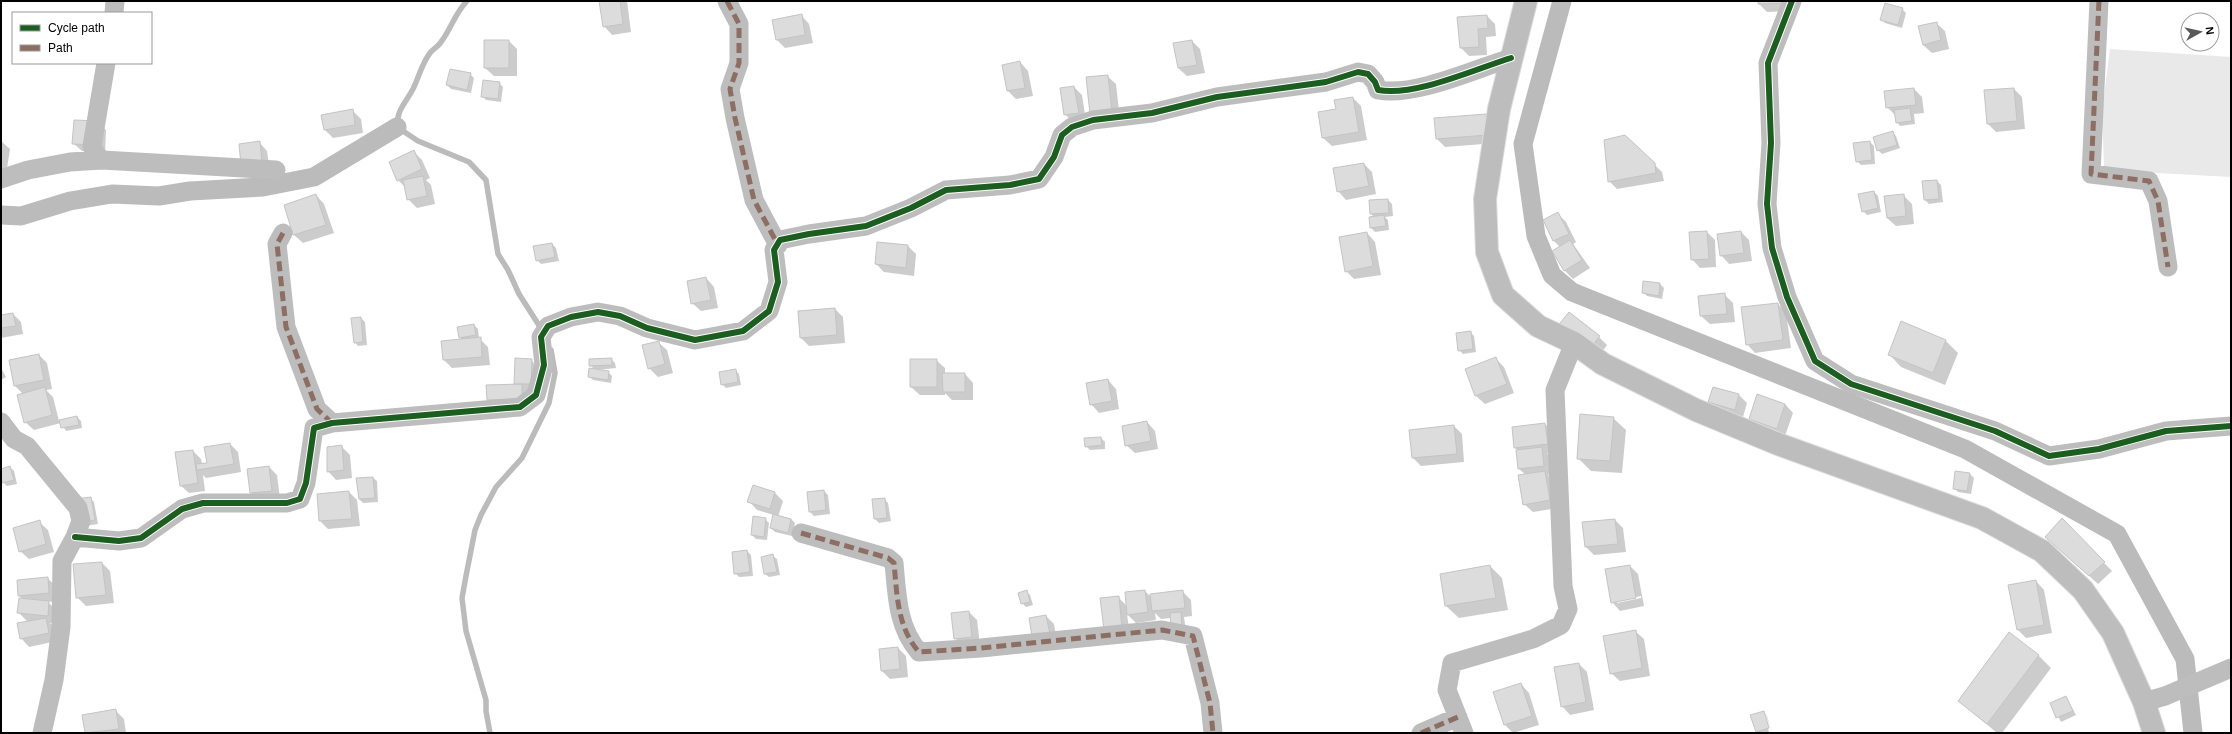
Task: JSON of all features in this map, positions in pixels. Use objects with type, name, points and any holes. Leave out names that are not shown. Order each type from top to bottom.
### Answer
[{"type":"main road","points":[[1526,1],[1511,58],[1500,109],[1485,199],[1487,252],[1503,295],[1538,326],[1574,343],[1603,364],[1696,410],[1778,444],[1982,518],[2042,551],[2083,590],[2113,633],[2144,702],[2154,733]]},
{"type":"street","points":[[114,12],[115,1]]},
{"type":"street","points":[[727,1],[740,24],[739,63],[730,89],[735,118],[754,200],[778,244]]},
{"type":"street","points":[[1792,1],[1768,63],[1771,142],[1767,204],[1772,248],[1787,297],[1815,361],[1851,384],[1995,430],[2049,456],[2099,449],[2166,431],[2231,426]]},
{"type":"street","points":[[2099,1],[2091,174],[2149,181],[2158,201],[2168,267]]},
{"type":"street","points":[[75,538],[119,541],[141,538],[182,509],[203,503],[287,503],[300,499],[306,483],[314,428],[332,423],[520,407],[536,395],[544,365],[545,331],[571,317],[598,312],[620,316],[647,328],[695,340],[743,331],[769,311],[778,282],[774,250],[780,240],[809,234],[866,226],[911,208],[946,190],[1010,185],[1039,179],[1054,157],[1062,135],[1072,128],[1093,120],[1152,113],[1217,97],[1326,82],[1358,72],[1368,74],[1375,82],[1378,90],[1392,93],[1442,81],[1511,58]]},
{"type":"street","points":[[102,160],[95,153],[92,146],[106,64]]},
{"type":"street","points":[[1,179],[28,170],[70,162],[102,160],[276,170]]},
{"type":"street","points":[[283,233],[277,244],[286,327],[317,410],[332,423]]},
{"type":"street","points":[[1421,733],[1461,725],[1447,690],[1452,663],[1533,639],[1560,625],[1568,609],[1562,586],[1555,390],[1574,343]]},
{"type":"street","points":[[1,422],[14,439],[27,446],[78,508],[81,521],[75,538],[62,561],[61,628],[54,680],[42,733]]},
{"type":"street","points":[[801,533],[888,558],[894,563],[899,614],[910,642],[919,652],[981,648],[1162,630],[1193,636],[1210,703],[1213,733]]},
{"type":"street","points":[[2144,702],[2165,696],[2228,670]]},
{"type":"shaded area","points":[[2110,49],[2231,57],[2231,177],[2157,173],[2104,167],[2102,112]]},
{"type":"building","points":[[599,1],[620,1],[623,24],[603,27]]},
{"type":"building","points":[[1758,1],[1786,1],[1786,3],[1758,4]]},
{"type":"building","points":[[1885,3],[1903,8],[1898,25],[1880,20]]},
{"type":"building","points":[[802,14],[805,35],[776,40],[772,20]]},
{"type":"building","points":[[1487,15],[1488,28],[1478,29],[1479,47],[1460,48],[1457,17]]},
{"type":"building","points":[[1937,22],[1941,40],[1923,45],[1918,26]]},
{"type":"building","points":[[484,40],[509,40],[509,68],[484,68]]},
{"type":"building","points":[[1192,40],[1197,65],[1178,68],[1173,43]]},
{"type":"building","points":[[1020,61],[1025,88],[1007,91],[1002,65]]},
{"type":"building","points":[[450,69],[471,73],[467,90],[446,85]]},
{"type":"building","points":[[1108,75],[1112,112],[1090,114],[1086,77]]},
{"type":"building","points":[[483,80],[500,82],[498,99],[481,97]]},
{"type":"building","points":[[1074,86],[1079,113],[1064,115],[1060,88]]},
{"type":"building","points":[[1914,88],[1916,105],[1886,108],[1884,91]]},
{"type":"building","points":[[2014,88],[2017,121],[1987,124],[1984,90]]},
{"type":"building","points":[[1353,97],[1359,132],[1322,138],[1318,112],[1336,109],[1334,100]]},
{"type":"building","points":[[1910,108],[1912,121],[1896,123],[1894,110]]},
{"type":"building","points":[[353,109],[355,125],[324,130],[321,115]]},
{"type":"building","points":[[1486,114],[1488,135],[1436,139],[1434,118]]},
{"type":"building","points":[[74,120],[98,121],[97,145],[72,144]]},
{"type":"building","points":[[1893,131],[1897,145],[1877,151],[1873,137]]},
{"type":"building","points":[[1625,135],[1655,163],[1656,173],[1608,182],[1604,140]]},
{"type":"building","points":[[260,141],[262,163],[241,165],[239,144]]},
{"type":"building","points":[[1870,141],[1872,160],[1856,162],[1853,143]]},
{"type":"building","points":[[414,150],[422,169],[397,181],[389,162]]},
{"type":"building","points":[[1364,163],[1369,186],[1337,192],[1333,168]]},
{"type":"building","points":[[423,176],[427,196],[407,200],[403,180]]},
{"type":"building","points":[[1937,180],[1939,199],[1924,200],[1922,181]]},
{"type":"building","points":[[1874,191],[1878,208],[1862,212],[1858,194]]},
{"type":"building","points":[[316,194],[326,225],[293,235],[284,205]]},
{"type":"building","points":[[1904,194],[1906,216],[1887,218],[1884,196]]},
{"type":"building","points":[[1388,199],[1389,213],[1370,214],[1369,200]]},
{"type":"building","points":[[1558,212],[1569,234],[1553,241],[1543,220]]},
{"type":"building","points":[[1384,215],[1386,226],[1370,228],[1369,217]]},
{"type":"building","points":[[1707,231],[1709,259],[1691,260],[1689,232]]},
{"type":"building","points":[[1741,231],[1744,253],[1720,256],[1717,234]]},
{"type":"building","points":[[1367,232],[1373,266],[1345,272],[1339,237]]},
{"type":"building","points":[[1570,240],[1582,260],[1564,271],[1552,251]]},
{"type":"building","points":[[877,242],[908,245],[906,268],[875,264]]},
{"type":"building","points":[[552,243],[555,257],[536,261],[533,246]]},
{"type":"building","points":[[706,277],[711,300],[691,304],[687,281]]},
{"type":"building","points":[[1643,281],[1660,283],[1659,296],[1642,293]]},
{"type":"building","points":[[1725,293],[1727,314],[1700,316],[1698,296]]},
{"type":"building","points":[[1778,303],[1783,340],[1746,345],[1741,307]]},
{"type":"building","points":[[835,308],[837,335],[800,338],[798,311]]},
{"type":"building","points":[[1569,312],[1600,336],[1587,352],[1556,328]]},
{"type":"building","points":[[13,313],[16,326],[1,328],[1,315]]},
{"type":"building","points":[[361,317],[363,342],[354,343],[351,318]]},
{"type":"building","points":[[1901,321],[1946,340],[1933,373],[1888,355]]},
{"type":"building","points":[[474,324],[476,335],[459,338],[457,327]]},
{"type":"building","points":[[1471,331],[1473,349],[1458,351],[1456,333]]},
{"type":"building","points":[[481,337],[482,357],[443,360],[441,341]]},
{"type":"building","points":[[659,341],[665,364],[648,369],[642,345]]},
{"type":"building","points":[[39,354],[44,380],[14,386],[9,360]]},
{"type":"building","points":[[1496,357],[1507,384],[1475,396],[1465,369]]},
{"type":"building","points":[[515,358],[532,359],[531,384],[514,384]]},
{"type":"building","points":[[612,358],[612,365],[589,366],[589,359]]},
{"type":"building","points":[[910,359],[937,359],[937,387],[910,387]]},
{"type":"building","points":[[589,368],[609,371],[608,380],[588,377]]},
{"type":"building","points":[[736,369],[738,382],[721,385],[719,372]]},
{"type":"building","points":[[942,373],[965,373],[965,392],[943,392]]},
{"type":"building","points":[[1108,379],[1112,401],[1090,405],[1086,383]]},
{"type":"building","points":[[522,384],[522,399],[487,400],[486,385]]},
{"type":"building","points":[[45,387],[52,415],[24,423],[17,395]]},
{"type":"building","points":[[1713,387],[1739,394],[1735,410],[1708,402]]},
{"type":"building","points":[[1757,394],[1785,404],[1777,429],[1749,419]]},
{"type":"building","points":[[1580,414],[1614,417],[1610,461],[1577,459]]},
{"type":"building","points":[[77,416],[79,425],[61,428],[59,420]]},
{"type":"building","points":[[1147,421],[1151,441],[1125,446],[1122,426]]},
{"type":"building","points":[[1545,423],[1548,444],[1514,448],[1512,427]]},
{"type":"building","points":[[1454,425],[1457,454],[1412,458],[1409,430]]},
{"type":"building","points":[[1101,437],[1102,445],[1085,447],[1084,438]]},
{"type":"building","points":[[230,443],[234,464],[197,470],[196,464],[207,463],[204,447]]},
{"type":"building","points":[[342,445],[344,470],[327,472],[327,447]]},
{"type":"building","points":[[1542,447],[1544,466],[1518,469],[1516,450]]},
{"type":"building","points":[[193,450],[198,483],[180,486],[175,452]]},
{"type":"building","points":[[10,466],[14,480],[2,483],[1,469]]},
{"type":"building","points":[[269,466],[272,491],[250,493],[247,469]]},
{"type":"building","points":[[1545,471],[1550,500],[1523,505],[1518,475]]},
{"type":"building","points":[[1955,471],[1970,473],[1967,491],[1953,489]]},
{"type":"building","points":[[373,477],[375,498],[359,499],[356,478]]},
{"type":"building","points":[[753,485],[775,492],[770,509],[747,502]]},
{"type":"building","points":[[824,490],[826,510],[809,512],[807,492]]},
{"type":"building","points":[[349,491],[352,519],[319,521],[317,494]]},
{"type":"building","points":[[91,497],[95,520],[80,523],[76,499]]},
{"type":"building","points":[[885,498],[887,518],[874,519],[872,499]]},
{"type":"building","points":[[773,514],[791,519],[788,533],[770,528]]},
{"type":"building","points":[[753,516],[766,518],[764,537],[751,535]]},
{"type":"building","points":[[2062,518],[2105,562],[2089,576],[2045,537]]},
{"type":"building","points":[[1615,519],[1618,544],[1585,547],[1582,522]]},
{"type":"building","points":[[40,520],[46,544],[19,552],[13,528]]},
{"type":"building","points":[[747,550],[750,572],[734,574],[732,552]]},
{"type":"building","points":[[773,554],[777,572],[764,574],[761,557]]},
{"type":"building","points":[[102,562],[106,595],[76,598],[73,564]]},
{"type":"building","points":[[1490,565],[1496,598],[1445,606],[1440,574]]},
{"type":"building","points":[[1630,565],[1636,598],[1611,603],[1605,569]]},
{"type":"building","points":[[48,577],[49,593],[18,596],[17,580]]},
{"type":"building","points":[[2036,580],[2044,625],[2017,630],[2008,585]]},
{"type":"building","points":[[1027,590],[1030,602],[1021,604],[1018,593]]},
{"type":"building","points":[[1145,590],[1148,612],[1127,615],[1125,592]]},
{"type":"building","points":[[1183,590],[1185,608],[1152,611],[1150,594]]},
{"type":"building","points":[[1119,596],[1122,628],[1104,630],[1100,598]]},
{"type":"building","points":[[19,598],[49,601],[48,616],[17,613]]},
{"type":"building","points":[[969,611],[972,637],[954,639],[951,613]]},
{"type":"building","points":[[1181,612],[1182,627],[1171,628],[1170,613]]},
{"type":"building","points":[[1046,615],[1051,639],[1033,642],[1029,618]]},
{"type":"building","points":[[46,618],[49,633],[20,639],[17,623]]},
{"type":"building","points":[[1636,630],[1642,668],[1610,674],[1603,636]]},
{"type":"building","points":[[2009,632],[2039,655],[1987,724],[1958,701]]},
{"type":"building","points":[[898,647],[900,669],[881,671],[879,649]]},
{"type":"building","points":[[1579,663],[1586,702],[1561,707],[1554,667]]},
{"type":"building","points":[[1521,683],[1532,716],[1504,725],[1493,692]]},
{"type":"building","points":[[2066,696],[2073,711],[2056,718],[2050,703]]},
{"type":"building","points":[[116,709],[119,729],[85,733],[82,715]]},
{"type":"building","points":[[1764,711],[1769,728],[1756,732],[1750,715]]},
{"type":"waterway","points":[[467,1],[459,11],[440,44],[427,57],[413,89],[400,111],[397,127],[418,141],[469,162],[486,180],[498,254],[508,270],[519,294],[542,330]]},
{"type":"waterway","points":[[1562,1],[1523,144],[1536,236],[1552,275],[1572,292],[1965,449],[2117,534],[2185,659],[2193,733]]},
{"type":"waterway","points":[[1,215],[21,216],[70,201],[112,194],[159,196],[190,191],[263,187],[314,177],[397,127]]},
{"type":"waterway","points":[[490,733],[486,711],[486,700],[466,631],[462,598],[475,530],[481,515],[496,487],[522,458],[549,403],[555,373],[551,350]]},
{"type":"marked path","points":[[727,1],[739,24],[739,63],[730,89],[735,118],[754,200],[778,245]]},
{"type":"marked path","points":[[2099,1],[2091,174],[2149,181],[2158,201],[2168,267]]},
{"type":"marked path","points":[[283,233],[277,244],[286,327],[317,409],[332,423]]},
{"type":"marked path","points":[[801,533],[888,558],[894,563],[897,598],[902,621],[906,632],[919,652],[981,648],[1162,630],[1193,636],[1210,703],[1213,733]]},
{"type":"marked path","points":[[1421,733],[1458,717]]},
{"type":"cycle path","points":[[1792,1],[1768,63],[1771,143],[1767,204],[1772,248],[1787,297],[1815,361],[1851,384],[1995,431],[2049,456],[2099,449],[2166,431],[2231,426]]},
{"type":"cycle path","points":[[75,537],[119,541],[141,538],[182,509],[203,503],[287,503],[300,499],[306,483],[314,428],[332,423],[520,407],[536,395],[544,365],[541,337],[548,326],[571,317],[598,312],[620,316],[647,328],[695,340],[743,331],[769,311],[778,282],[774,250],[780,240],[809,234],[866,226],[911,208],[946,190],[1010,185],[1039,179],[1054,157],[1062,135],[1072,127],[1093,120],[1152,113],[1217,97],[1326,82],[1358,72],[1368,74],[1375,82],[1378,90],[1409,90],[1445,81],[1511,58]]}]
